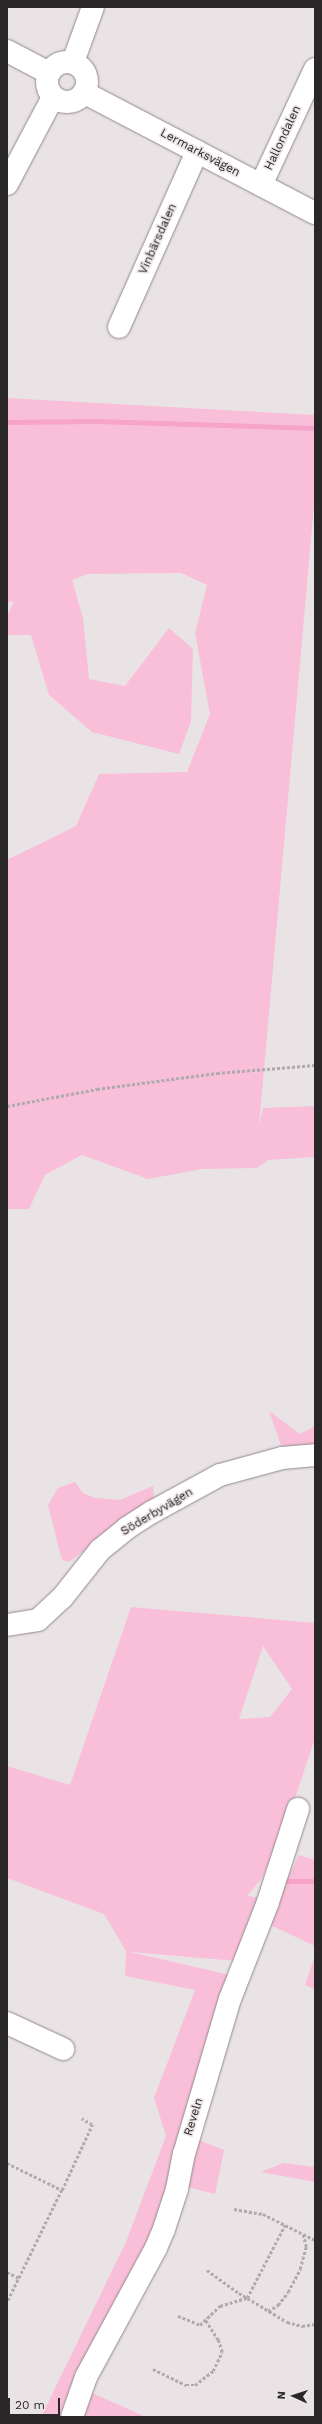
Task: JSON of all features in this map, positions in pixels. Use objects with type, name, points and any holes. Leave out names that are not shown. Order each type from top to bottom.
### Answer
[{"type":"street","points":[[73,62],[93,7]]},
{"type":"street","points":[[7,51],[49,73]]},
{"type":"street","points":[[64,62],[73,62],[81,67],[86,75],[88,84],[85,93],[79,99],[70,103],[61,102],[53,97],[48,85],[49,73],[55,66],[64,62]]},
{"type":"street","name":"Hallondalen","points":[[261,185],[315,69]]},
{"type":"street","name":"Lermarksvägen","points":[[85,93],[315,213]]},
{"type":"street","points":[[7,184],[53,97]]},
{"type":"street","name":"Vinbärsdalen","points":[[119,327],[197,152]]},
{"type":"street","name":"Söderbyvägen","points":[[7,1625],[38,1620],[62,1598],[100,1550],[127,1528],[152,1512],[220,1475],[282,1458],[315,1455]]},
{"type":"street","name":"Reveln","points":[[72,2417],[86,2377],[164,2229],[177,2189],[184,2154],[230,1999],[268,1902],[298,1809]]},
{"type":"street","points":[[7,2023],[63,2049]]},
{"type":"path","points":[[7,1106],[120,1086],[217,1073],[315,1065]]},
{"type":"path","points":[[7,2303],[92,2125],[82,2119]]},
{"type":"path","points":[[7,2162],[62,2190]]},
{"type":"path","points":[[234,2209],[263,2214],[315,2240]]},
{"type":"path","points":[[178,2316],[200,2325],[220,2306],[247,2298],[285,2225]]},
{"type":"path","points":[[268,2311],[278,2304],[288,2292],[300,2269],[306,2247],[302,2234]]},
{"type":"path","points":[[207,2270],[247,2298],[286,2322],[302,2326],[315,2324]]},
{"type":"path","points":[[7,2272],[19,2278]]},
{"type":"path","points":[[153,2369],[186,2385],[195,2385],[213,2371],[222,2352],[218,2340],[205,2320]]},
{"type":"shaded area","points":[[7,398],[315,415],[315,494],[259,1126],[263,1108],[315,1106],[315,1157],[268,1160],[257,1168],[202,1169],[148,1179],[82,1155],[45,1175],[29,1209],[7,1209],[7,860],[76,826],[99,774],[187,772],[210,714],[195,633],[207,585],[181,573],[88,574],[72,580],[83,618],[89,679],[125,686],[169,628],[193,649],[191,722],[179,754],[92,732],[49,695],[31,635],[7,635],[7,616],[14,601],[7,603]]},
{"type":"shaded area","points":[[269,1411],[300,1434],[315,1426],[315,1447],[282,1448]]},
{"type":"shaded area","points":[[75,1482],[83,1493],[95,1498],[120,1500],[153,1486],[154,1498],[69,1562],[62,1560],[48,1505],[58,1488]]},
{"type":"shaded area","points":[[131,1607],[315,1623],[315,1738],[284,1831],[262,1878],[247,1896],[261,1898],[236,1961],[130,1952],[230,1975],[181,2133],[224,2150],[215,2194],[175,2184],[81,2388],[146,2417],[44,2417],[42,2415],[126,2242],[166,2136],[154,2098],[195,1990],[125,1976],[126,1951],[104,1914],[7,1878],[7,1766],[70,1785]],"holes":[[[263,1646],[292,1689],[270,1717],[239,1719]]]},
{"type":"shaded area","points":[[299,1855],[315,1860],[315,1946],[266,1923]]},
{"type":"shaded area","points":[[315,1956],[315,1989],[305,1985]]},
{"type":"shaded area","points":[[283,2163],[315,2167],[315,2182],[261,2172]]},
{"type":"waterway","points":[[7,422],[95,421],[315,428]]},
{"type":"waterway","points":[[284,1881],[315,1881]]}]
